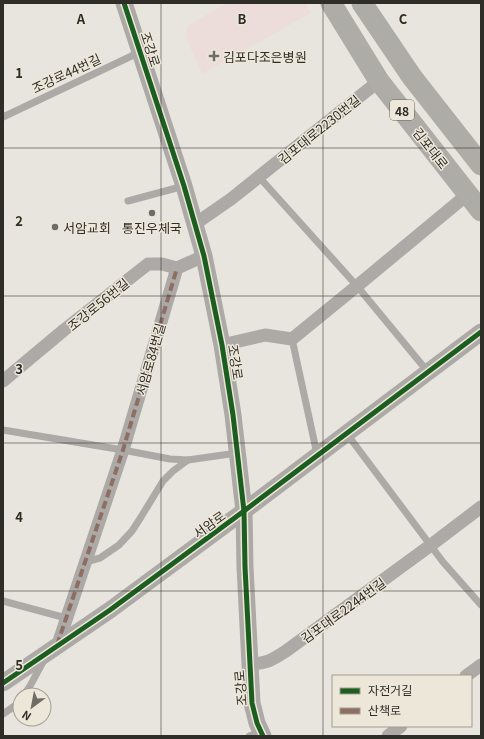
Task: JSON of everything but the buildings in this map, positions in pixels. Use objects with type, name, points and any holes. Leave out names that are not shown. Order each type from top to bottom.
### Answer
[{"type":"main road","name":"김포대로","points":[[331,3],[379,81],[481,211]]},
{"type":"main road","name":"48","points":[[362,3],[412,77],[481,165]]},
{"type":"street","name":"조강로","points":[[124,3],[195,224],[204,256],[222,345],[233,415],[244,512],[249,664],[252,703],[258,735]]},
{"type":"street","name":"김포대로2230번길","points":[[195,224],[231,199],[379,81]]},
{"type":"street","points":[[222,345],[265,335],[292,339],[468,194]]},
{"type":"street","points":[[177,268],[204,256]]},
{"type":"street","name":"조강로56번길","points":[[3,381],[148,264],[162,264],[177,268]]},
{"type":"street","name":"서암로84번길","points":[[52,650],[66,618],[123,450],[177,268]]},
{"type":"street","name":"서암로","points":[[3,684],[110,610],[244,512],[481,332]]},
{"type":"street","name":"김포대로2244번길","points":[[249,664],[266,663],[286,651],[481,507]]},
{"type":"street","points":[[467,675],[481,665]]},
{"type":"street","points":[[388,736],[400,727]]},
{"type":"lane","name":"조강로44번길","points":[[3,117],[140,52]]},
{"type":"lane","points":[[259,177],[357,286],[428,372]]},
{"type":"lane","points":[[128,201],[184,186]]},
{"type":"lane","points":[[292,339],[318,455]]},
{"type":"lane","points":[[3,430],[170,459],[188,460],[237,453]]},
{"type":"lane","points":[[347,433],[444,562],[481,605]]},
{"type":"lane","points":[[85,562],[100,558],[119,545],[132,531],[164,481],[173,471],[188,460]]},
{"type":"lane","points":[[3,601],[66,618]]},
{"type":"lane","points":[[29,687],[52,650]]},
{"type":"lane","points":[[3,714],[12,708]]},
{"type":"shaded area","name":"김포다조은병원","points":[[227,3],[305,3],[311,13],[202,74],[186,38],[187,26]]},
{"type":"marked path","points":[[57,645],[123,450],[177,268]]},
{"type":"cycle path","points":[[124,3],[184,186],[204,256],[222,345],[233,415],[244,511],[245,567],[252,703],[257,723],[263,736]]},
{"type":"cycle path","points":[[3,683],[110,610],[481,332]]},
{"type":"place","name":"김포다조은병원","points":[[214,56]]},
{"type":"place","name":"통진우체국","points":[[152,213]]},
{"type":"place","name":"서암교회","points":[[55,227]]}]
